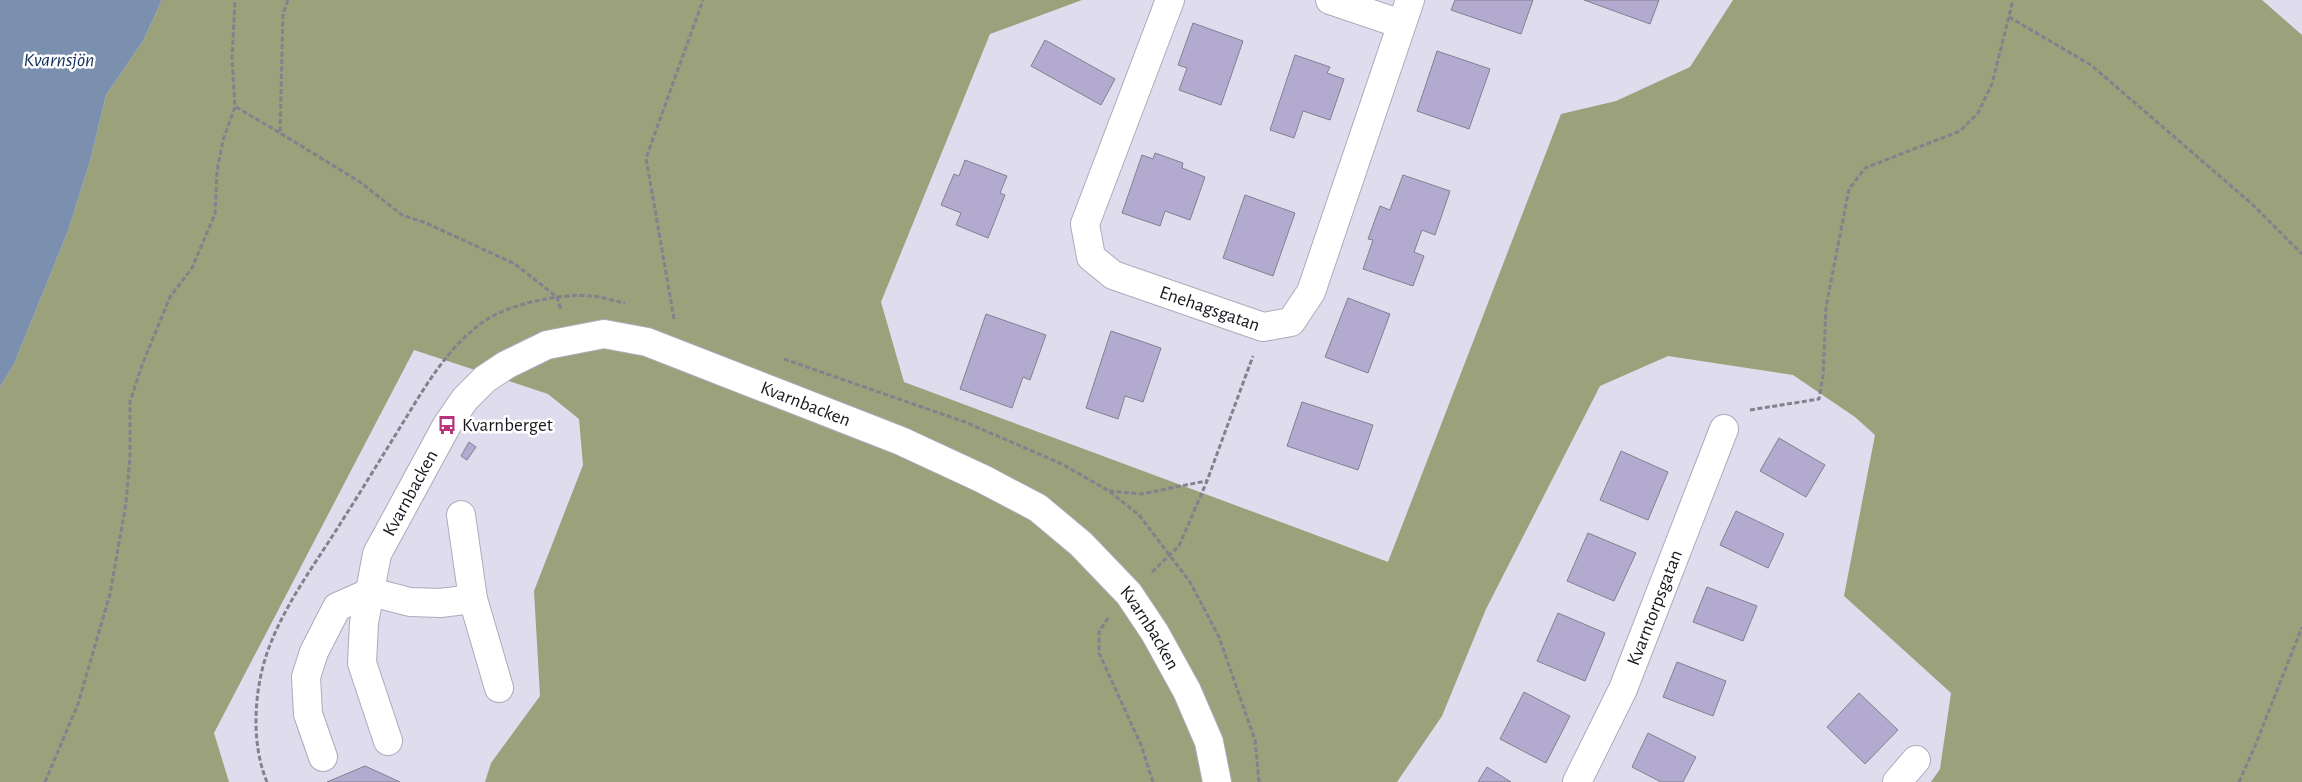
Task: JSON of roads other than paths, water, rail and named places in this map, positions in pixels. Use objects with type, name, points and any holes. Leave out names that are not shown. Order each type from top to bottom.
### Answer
[{"type":"street","name":"Enehagsgatan","points":[[1170,0],[1085,224],[1091,257],[1113,275],[1263,327],[1291,322],[1311,292],[1406,12],[1330,0]]},
{"type":"street","name":"Kvarnbacken","points":[[388,741],[362,662],[364,623],[377,554],[447,425],[464,399],[485,379],[506,365],[547,345],[604,334],[647,342],[910,444],[1038,508],[1081,544],[1129,594],[1155,632],[1187,692],[1209,742],[1217,782]]},
{"type":"street","name":"Kvarntorpsgatan","points":[[1577,782],[1623,689],[1724,429]]},
{"type":"street","points":[[460,515],[473,598],[499,688]]},
{"type":"street","points":[[323,757],[308,714],[306,677],[314,652],[338,607],[371,592],[410,602],[440,603],[473,598]]},
{"type":"street","points":[[1897,782],[1916,760]]},
{"type":"water","name":"Kvarnsjön","points":[[0,0],[162,0],[143,41],[106,95],[90,161],[68,231],[14,364],[0,387]]},
{"type":"place","name":"Kvarnberget","points":[[447,425]]}]
